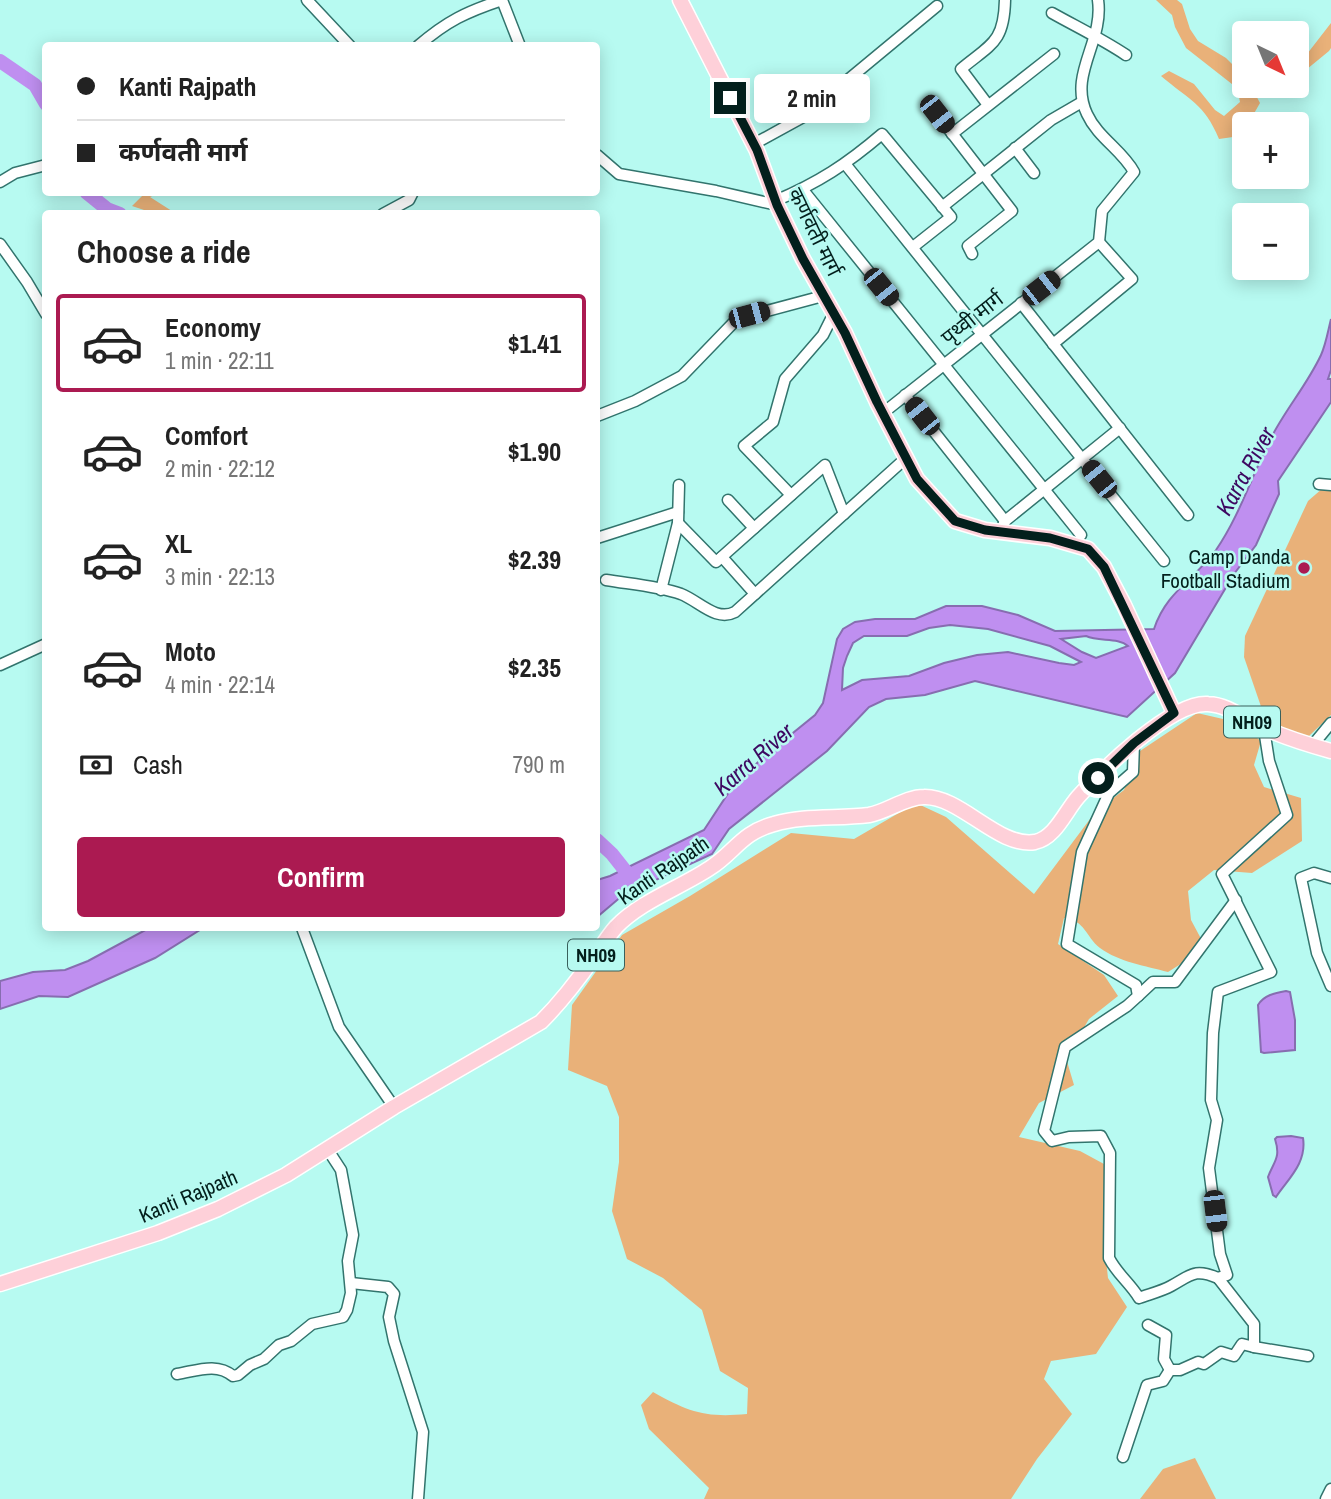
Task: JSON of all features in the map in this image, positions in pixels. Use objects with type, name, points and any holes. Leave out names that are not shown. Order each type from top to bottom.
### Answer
[{"type":"main road","name":"कर्णवती मार्ग","points":[[680,0],[754,144],[776,203],[845,333],[917,479],[955,521],[985,530],[1003,527],[1088,549],[1104,567],[1124,605],[1174,713]]},
{"type":"main road","name":"NH09","points":[[1174,713],[1207,703],[1222,706],[1264,729],[1331,751]]},
{"type":"main road","name":"Kanti Rajpath","points":[[0,1284],[158,1234],[218,1209],[286,1175],[328,1150],[394,1107],[541,1022],[561,1003],[616,928],[646,906],[713,866],[754,831],[776,823],[878,814],[925,797],[957,808],[1010,839],[1035,842],[1047,837],[1078,797],[1134,743],[1174,713]]},
{"type":"street","points":[[307,0],[346,42]]},
{"type":"street","points":[[423,42],[440,27],[466,11],[502,0],[518,42]]},
{"type":"street","points":[[988,106],[961,69],[1000,35],[1005,0]]},
{"type":"street","points":[[1053,344],[1132,279],[1099,242],[1102,211],[1134,172],[1128,161],[1104,140],[1091,123],[1082,102],[1082,74],[1096,35],[1100,12],[1098,0]]},
{"type":"street","points":[[754,144],[803,117],[937,6]]},
{"type":"street","points":[[1052,13],[1096,35],[1126,55]]},
{"type":"street","points":[[952,134],[1054,54]]},
{"type":"street","points":[[942,206],[1051,120],[1082,102]]},
{"type":"street","points":[[937,114],[1012,211],[968,246],[972,254]]},
{"type":"street","points":[[600,158],[619,174],[776,203],[846,165],[882,134],[951,217],[913,247]]},
{"type":"street","points":[[1015,148],[1034,173]]},
{"type":"street","points":[[846,165],[1164,561]]},
{"type":"street","points":[[0,182],[15,173],[42,166]]},
{"type":"street","points":[[803,190],[1081,535]]},
{"type":"street","points":[[390,210],[409,200],[411,196]]},
{"type":"street","name":"पृथ्वी मार्ग","points":[[883,412],[1099,242]]},
{"type":"street","points":[[0,244],[42,307]]},
{"type":"street","points":[[600,415],[635,401],[682,376],[737,318],[823,296]]},
{"type":"street","points":[[1021,303],[1188,516]]},
{"type":"street","points":[[791,495],[744,446],[773,422],[785,379],[823,335],[834,313]]},
{"type":"street","points":[[905,395],[1003,527],[1119,428]]},
{"type":"street","points":[[606,580],[681,594],[719,615],[728,616],[906,458]]},
{"type":"street","points":[[678,517],[716,562],[825,465],[844,514]]},
{"type":"street","points":[[661,590],[678,517],[679,485]]},
{"type":"street","points":[[728,500],[754,528]]},
{"type":"street","points":[[600,537],[678,517]]},
{"type":"street","points":[[722,557],[755,594]]},
{"type":"street","points":[[0,666],[42,646]]},
{"type":"street","points":[[1312,746],[1331,723]]},
{"type":"street","points":[[1218,1278],[1227,1275],[1220,1254],[1209,1168],[1217,1120],[1211,1100],[1213,1033],[1218,992],[1271,972],[1222,874],[1287,815],[1269,761],[1264,729]]},
{"type":"street","points":[[1134,743],[1133,772],[1109,793],[1082,852],[1068,944],[1136,985],[1138,996]]},
{"type":"street","points":[[1331,878],[1314,873],[1301,878],[1317,953],[1331,985]]},
{"type":"street","points":[[1236,900],[1175,982],[1153,982],[1126,1006],[1065,1047],[1044,1131],[1052,1142],[1069,1137],[1101,1136],[1111,1153],[1109,1258],[1116,1272],[1131,1285],[1139,1298],[1169,1287],[1190,1273],[1206,1273],[1218,1278],[1254,1324],[1254,1347]]},
{"type":"street","points":[[303,931],[339,1027],[394,1107]]},
{"type":"street","points":[[177,1374],[215,1367],[226,1370],[233,1376],[238,1375],[312,1324],[342,1317],[349,1301],[351,1283],[348,1261],[354,1235],[343,1193],[341,1170],[328,1150]]},
{"type":"street","points":[[351,1283],[388,1287],[394,1294],[389,1318],[423,1432],[418,1499]]},
{"type":"street","points":[[1148,1325],[1166,1335],[1164,1359],[1170,1370]]},
{"type":"street","points":[[1170,1370],[1180,1370],[1198,1362],[1204,1364],[1221,1352],[1234,1356],[1242,1344],[1308,1356]]},
{"type":"street","points":[[1123,1457],[1147,1385],[1163,1381],[1170,1370]]},
{"type":"street","points":[[1326,1499],[1331,1489]]},
{"type":"shaded area","points":[[1156,0],[1177,0],[1182,4],[1190,29],[1198,41],[1232,64],[1232,84],[1186,48],[1172,15]]},
{"type":"shaded area","points":[[1331,23],[1331,48],[1309,67],[1309,51]]},
{"type":"shaded area","points":[[1169,71],[1194,84],[1215,110],[1224,116],[1240,102],[1239,98],[1257,98],[1260,103],[1255,112],[1232,112],[1232,137],[1219,139],[1208,117],[1161,76]]},
{"type":"shaded area","points":[[142,196],[152,196],[150,197],[170,210],[144,210],[132,206]]},
{"type":"shaded area","points":[[1331,319],[1331,370],[1328,379],[1331,379],[1331,402],[1278,481],[1279,494],[1256,545],[1234,574],[1175,673],[1127,717],[975,681],[925,695],[886,699],[869,707],[827,751],[729,829],[712,854],[623,895],[600,914],[600,879],[704,830],[729,792],[762,758],[815,715],[823,703],[837,639],[843,629],[855,622],[915,619],[946,606],[982,606],[1018,615],[1055,631],[1154,629],[1166,605],[1208,560],[1224,537],[1271,438],[1309,377],[1326,342]],"holes":[[[950,625],[988,629],[1050,646],[1081,662],[1074,665],[1059,663],[1008,652],[977,655],[909,676],[862,680],[842,690],[843,668],[847,656],[853,643],[864,636],[907,636],[929,628]],[[1086,636],[1119,641],[1128,646],[1096,658],[1061,639]]]},
{"type":"shaded area","name":"Camp Danda Football Stadium","points":[[1323,488],[1331,490],[1331,715],[1308,737],[1267,724],[1244,657],[1245,636],[1308,501]]},
{"type":"shaded area","points":[[1197,713],[1236,722],[1261,741],[1254,765],[1264,787],[1301,798],[1302,841],[1252,873],[1214,870],[1188,891],[1191,920],[1206,948],[1168,972],[1107,953],[1077,922],[1064,918],[1058,944],[1104,975],[1118,996],[1089,1019],[1066,1058],[1074,1085],[1039,1103],[1019,1137],[1080,1151],[1104,1164],[1107,1205],[1103,1232],[1108,1278],[1127,1307],[1096,1354],[1051,1361],[1044,1379],[1072,1414],[1037,1459],[1011,1499],[704,1499],[709,1488],[649,1429],[641,1405],[653,1392],[698,1412],[720,1415],[747,1414],[748,1388],[720,1371],[702,1310],[663,1278],[627,1259],[612,1211],[619,1162],[619,1117],[607,1086],[568,1070],[572,1005],[622,935],[791,833],[854,839],[916,803],[946,817],[1034,894],[1096,811],[1124,790],[1140,751]]},
{"type":"shaded area","points":[[143,931],[198,931],[155,958],[68,997],[39,996],[0,1009],[0,981],[33,972],[65,970],[88,961]]},
{"type":"shaded area","points":[[1290,992],[1295,1020],[1295,1050],[1261,1052],[1258,1005],[1267,997]]},
{"type":"shaded area","points":[[1291,1136],[1303,1138],[1302,1155],[1296,1170],[1276,1197],[1268,1177],[1277,1155],[1275,1139]]},
{"type":"shaded area","points":[[1195,1458],[1216,1499],[1140,1499],[1163,1469]]},
{"type":"waterway","points":[[0,61],[35,85],[42,97]]},
{"type":"waterway","points":[[91,196],[110,210]]},
{"type":"waterway","points":[[600,843],[631,878]]},
{"type":"place","name":"Camp Danda Football Stadium","points":[[1304,568]]},
{"type":"route","points":[[730,98],[757,150],[777,205],[803,259],[845,333],[917,479],[955,521],[985,530],[1050,538],[1088,549],[1104,567],[1174,713],[1134,743],[1098,778]]},
{"type":"water label","name":"Karra River","points":[[1245,471]]},
{"type":"water label","name":"Karra River","points":[[753,759]]}]
